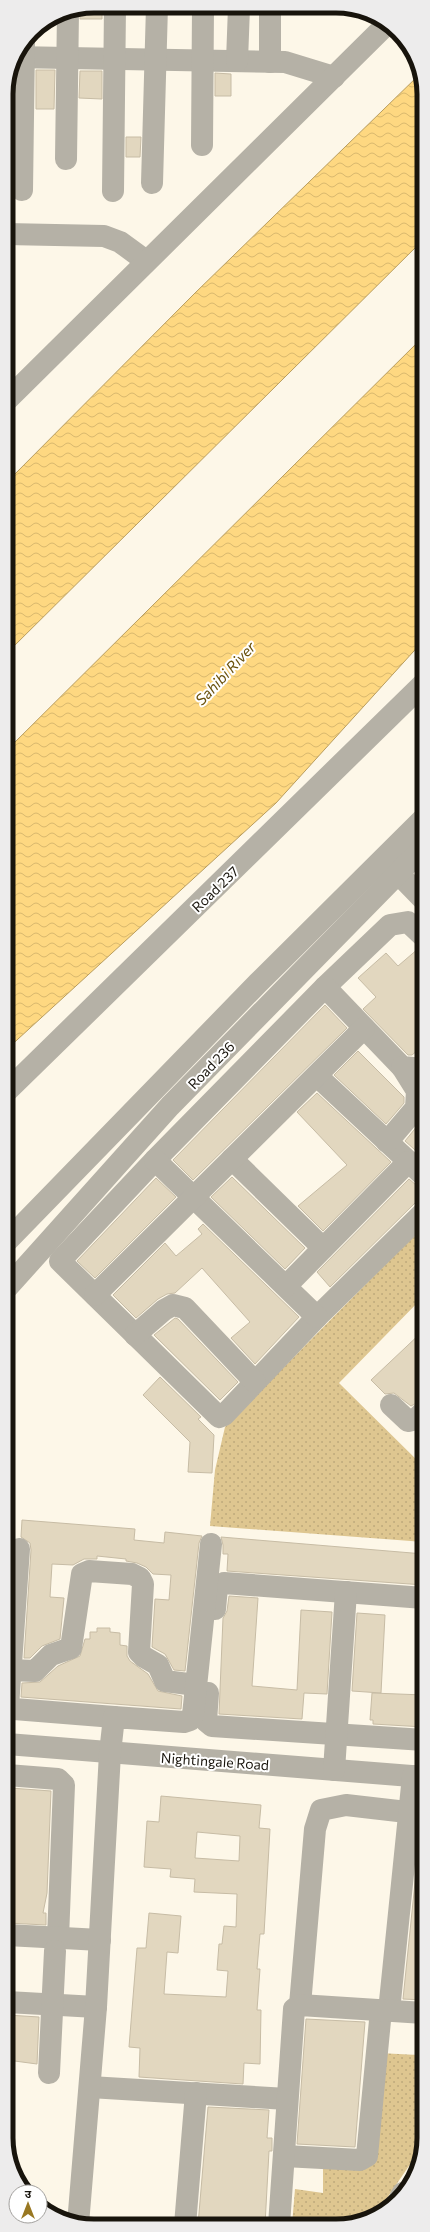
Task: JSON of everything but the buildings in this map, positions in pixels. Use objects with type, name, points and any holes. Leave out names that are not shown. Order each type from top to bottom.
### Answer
[{"type":"street","points":[[113,191],[115,13]]},
{"type":"street","points":[[152,183],[157,13]]},
{"type":"street","points":[[202,145],[203,13]]},
{"type":"street","points":[[237,61],[239,13]]},
{"type":"street","points":[[270,13],[270,62]]},
{"type":"street","points":[[66,159],[68,17]]},
{"type":"street","points":[[13,388],[146,261],[383,28]]},
{"type":"street","points":[[25,52],[67,58],[270,62],[298,65],[334,77]]},
{"type":"street","points":[[21,58],[22,190]]},
{"type":"street","points":[[13,234],[104,236],[120,242],[146,261]]},
{"type":"street","name":"Road 237","points":[[13,1085],[417,690]]},
{"type":"street","points":[[13,1235],[258,982],[391,865],[417,829]]},
{"type":"street","name":"Road 236","points":[[13,1281],[170,1106],[391,865],[417,852]]},
{"type":"street","points":[[391,865],[417,892]]},
{"type":"street","points":[[417,930],[408,922],[390,924],[325,987],[155,1160],[60,1261],[219,1417],[224,1415],[317,1317],[417,1219]]},
{"type":"street","points":[[325,987],[402,1067],[417,1091],[416,1108],[387,1142]]},
{"type":"street","points":[[94,1295],[364,1028]]},
{"type":"street","points":[[402,1067],[417,1068]]},
{"type":"street","points":[[286,1286],[323,1248],[416,1169],[317,1076]]},
{"type":"street","points":[[232,1159],[323,1248]]},
{"type":"street","points":[[155,1160],[194,1196],[317,1317]]},
{"type":"street","points":[[135,1335],[164,1310],[173,1305],[185,1308],[255,1382]]},
{"type":"street","points":[[391,1404],[408,1421],[417,1418]]},
{"type":"street","points":[[13,1709],[184,1722],[190,1720],[193,1715],[212,1544]]},
{"type":"street","points":[[13,1630],[19,1549]]},
{"type":"street","points":[[13,1670],[35,1671],[51,1655],[72,1648],[82,1574],[88,1571],[132,1574],[140,1578],[143,1584],[139,1652],[144,1657],[158,1665],[165,1681],[196,1685]]},
{"type":"street","points":[[417,1597],[220,1584],[216,1591],[206,1717],[208,1724],[212,1726],[417,1739]]},
{"type":"street","points":[[334,1770],[346,1592]]},
{"type":"street","points":[[79,2217],[96,2007],[110,1753],[114,1716]]},
{"type":"street","name":"Nightingale Road","points":[[13,1745],[417,1777]]},
{"type":"street","points":[[13,1775],[58,1779],[64,1785],[57,1944],[52,2004],[49,2073]]},
{"type":"street","points":[[284,2156],[360,2160],[367,2156],[385,2011],[416,1813],[417,1795]]},
{"type":"street","points":[[300,2005],[315,1829],[321,1810],[346,1805],[416,1813]]},
{"type":"street","points":[[13,1936],[57,1944],[100,1940]]},
{"type":"street","points":[[13,2002],[96,2007]]},
{"type":"street","points":[[280,2219],[293,2012],[296,2006],[300,2005],[417,2013]]},
{"type":"street","points":[[90,2087],[287,2099]]},
{"type":"street","points":[[186,2219],[196,2093]]},
{"type":"shaded area","points":[[417,1232],[417,1303],[339,1383],[417,1460],[417,1541],[210,1526],[215,1470],[225,1427]]},
{"type":"shaded area","points":[[379,2053],[417,2055],[417,2143],[414,2158],[384,2203],[372,2211],[347,2218],[292,2219],[295,2189],[323,2193],[323,2161],[367,2164]]},
{"type":"water","points":[[415,79],[417,94],[417,246],[13,647],[13,476],[195,293]]},
{"type":"water","name":"Sahibi River","points":[[417,343],[417,648],[276,803],[13,1044],[13,744]]}]
